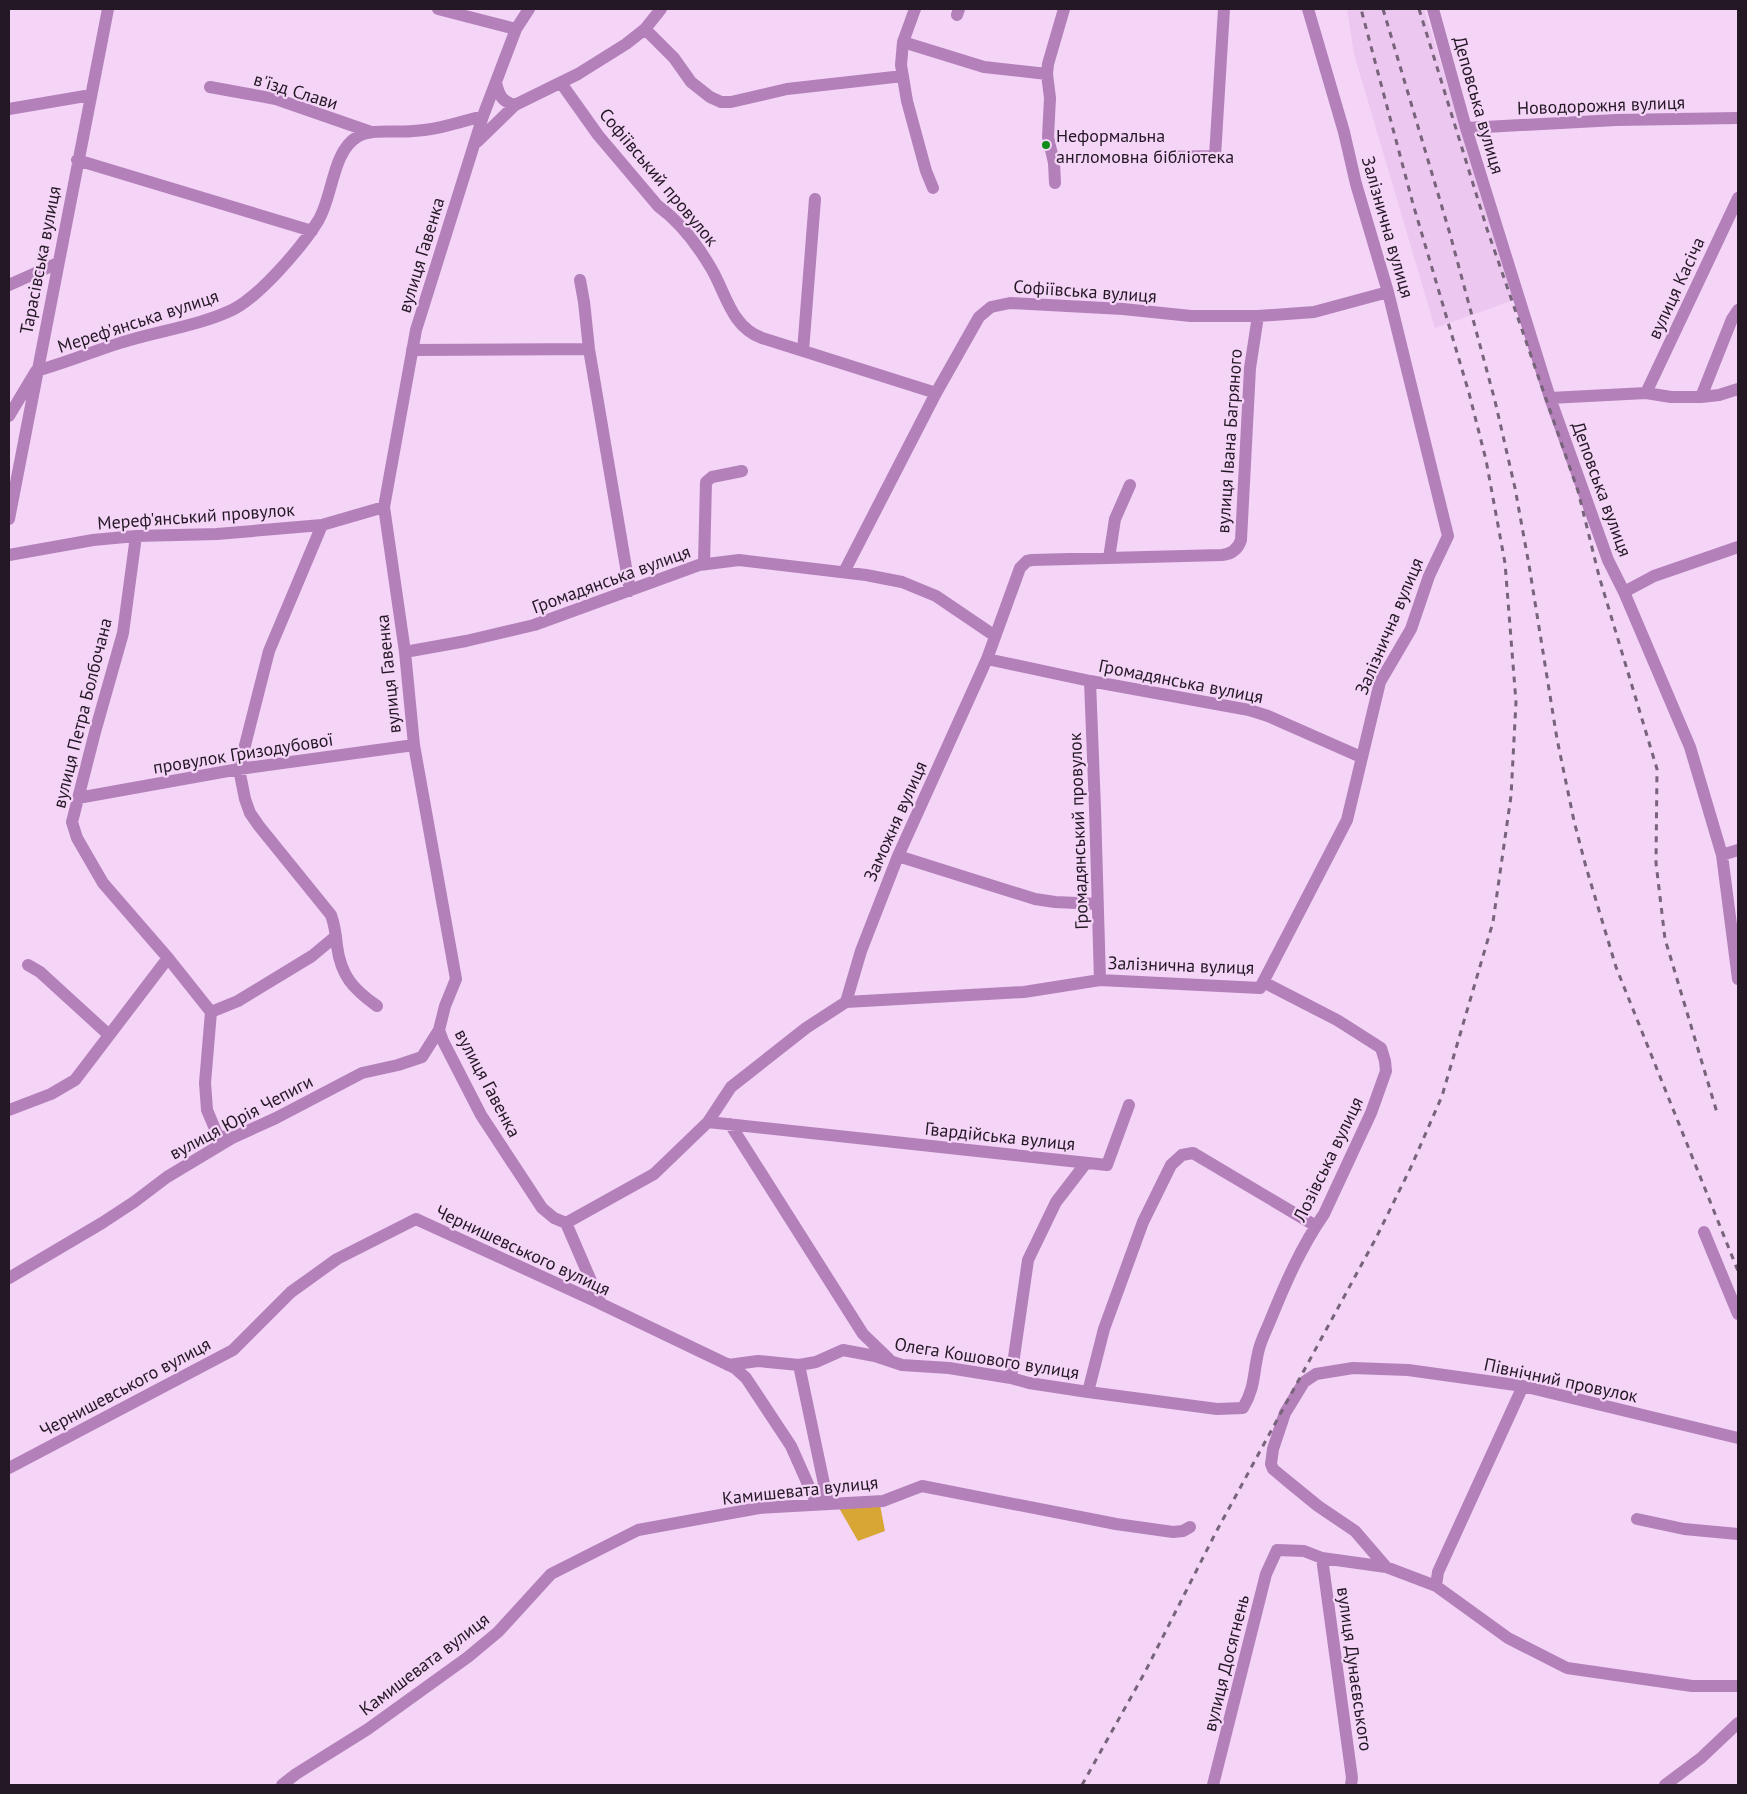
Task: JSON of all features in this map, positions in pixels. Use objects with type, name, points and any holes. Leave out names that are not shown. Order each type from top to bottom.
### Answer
[{"type":"street","name":"Тарасівська вулиця","points":[[9,519],[36,371],[108,9]]},
{"type":"street","points":[[438,9],[516,29]]},
{"type":"street","name":"вулиця Гавенка","points":[[529,9],[516,29],[474,144],[416,330],[384,508],[405,652],[414,745],[456,979],[445,1006],[439,1030],[481,1115],[508,1157],[542,1208],[554,1218],[566,1223]]},
{"type":"street","points":[[474,144],[515,105],[561,83],[626,44],[645,29],[661,9]]},
{"type":"street","points":[[915,9],[903,42],[901,65],[910,111],[926,171],[933,188]]},
{"type":"street","points":[[1056,183],[1048,137],[1050,98],[1047,74],[1048,64],[1064,9]]},
{"type":"street","points":[[1162,157],[1215,156],[1224,9]]},
{"type":"street","name":"Залізнична вулиця","points":[[846,1002],[1024,992],[1100,980],[1260,988],[1346,820],[1380,682],[1411,629],[1429,576],[1448,536],[1388,292],[1308,9]]},
{"type":"street","name":"Деповська вулиця","points":[[1433,9],[1466,128],[1550,398],[1608,560],[1624,592],[1690,747],[1722,855],[1738,979]]},
{"type":"street","points":[[645,29],[674,58],[691,82],[710,97],[721,102],[731,102],[787,88],[903,76]]},
{"type":"street","points":[[903,42],[984,67],[1047,74]]},
{"type":"street","points":[[496,83],[500,96],[507,103],[515,105]]},
{"type":"street","name":"Софіївський провулок","points":[[561,83],[598,135],[658,206],[669,215],[705,257],[740,324],[753,335],[936,393]]},
{"type":"street","name":"в'їзд Слави","points":[[210,87],[276,99],[371,132]]},
{"type":"street","points":[[9,110],[91,95]]},
{"type":"street","name":"Мереф'янська вулиця","points":[[36,371],[64,364],[136,338],[196,323],[231,310],[253,297],[319,220],[327,203],[342,153],[351,142],[364,134],[445,127],[484,116]]},
{"type":"street","name":"Новодорожня вулиця","points":[[1466,128],[1616,120],[1738,118]]},
{"type":"street","points":[[78,160],[312,230]]},
{"type":"street","name":"вулиця Касіча","points":[[1646,393],[1738,198]]},
{"type":"street","points":[[803,351],[815,199]]},
{"type":"street","points":[[9,285],[58,263]]},
{"type":"street","points":[[580,280],[630,591]]},
{"type":"street","name":"Софіївська вулиця","points":[[844,572],[936,393],[979,317],[991,308],[1010,303],[1123,309],[1191,316],[1258,316],[1314,312],[1388,292]]},
{"type":"street","points":[[1701,397],[1732,319],[1738,310]]},
{"type":"street","name":"вулиця Івана Багряного","points":[[988,659],[1018,572],[1023,564],[1032,560],[1222,555],[1234,551],[1239,546],[1241,540],[1250,368],[1258,316]]},
{"type":"street","points":[[412,350],[590,349]]},
{"type":"street","points":[[9,416],[36,371]]},
{"type":"street","points":[[1550,398],[1646,393],[1672,397],[1701,397],[1719,395],[1738,389]]},
{"type":"street","points":[[704,564],[706,482],[712,477],[742,471]]},
{"type":"street","points":[[1109,558],[1115,518],[1130,485]]},
{"type":"street","name":"Мереф'янський провулок","points":[[9,554],[93,540],[136,536],[217,534],[322,525],[384,508]]},
{"type":"street","points":[[322,525],[269,651],[239,769],[244,799],[250,813],[331,915],[337,948],[343,970],[350,985],[377,1006]]},
{"type":"street","name":"вулиця Петра Болбочана","points":[[136,536],[122,634],[72,822],[81,847],[103,883],[168,958],[211,1012]]},
{"type":"street","points":[[1624,592],[1654,576],[1738,547]]},
{"type":"street","name":"Громадянська вулиця","points":[[405,652],[466,641],[534,625],[704,564],[739,560],[884,578],[936,596],[995,636]]},
{"type":"street","name":"Громадянська вулиця","points":[[988,659],[1090,681],[1249,710],[1268,716],[1361,757]]},
{"type":"street","name":"Заможня вулиця","points":[[846,1002],[861,951],[898,856],[988,659]]},
{"type":"street","name":"Громадянський провулок","points":[[1090,681],[1100,980]]},
{"type":"street","name":"провулок Гризодубової","points":[[78,798],[239,769],[414,745]]},
{"type":"street","points":[[1722,855],[1738,850]]},
{"type":"street","points":[[898,856],[1035,899],[1098,904]]},
{"type":"street","points":[[232,1138],[218,1136],[207,1110],[206,1067],[211,1012],[238,1001],[312,956],[336,936]]},
{"type":"street","points":[[9,1110],[56,1092],[75,1080],[168,958]]},
{"type":"street","points":[[28,965],[40,972],[109,1035]]},
{"type":"street","name":"Лозівська вулиця","points":[[1243,1408],[1250,1397],[1257,1367],[1258,1353],[1288,1277],[1324,1214],[1371,1114],[1386,1072],[1381,1048],[1337,1020],[1263,982]]},
{"type":"street","points":[[601,1304],[566,1223],[654,1174],[708,1122],[731,1087],[806,1028],[846,1002]]},
{"type":"street","name":"вулиця Юрія Чепиги","points":[[9,1278],[102,1224],[167,1177],[232,1138],[362,1074],[422,1057],[439,1030]]},
{"type":"street","points":[[1086,1163],[1107,1165],[1128,1105]]},
{"type":"street","name":"Гвардійська вулиця","points":[[708,1122],[1086,1163]]},
{"type":"street","points":[[730,1124],[863,1334],[891,1361]]},
{"type":"street","points":[[1088,1392],[1104,1329],[1142,1222],[1171,1166],[1182,1155],[1193,1154],[1316,1226]]},
{"type":"street","name":"Гвардійська вулиця","points":[[1012,1378],[1028,1260],[1056,1202],[1086,1163]]},
{"type":"street","name":"Чернишевського вулиця","points":[[9,1468],[233,1350],[290,1292],[337,1259],[416,1219],[735,1368],[746,1378],[791,1446],[815,1500],[828,1503]]},
{"type":"street","points":[[1704,1232],[1738,1314]]},
{"type":"street","name":"Олега Кошового вулиця","points":[[728,1365],[758,1361],[799,1365],[816,1362],[843,1350],[902,1365],[949,1368],[1088,1392],[1217,1409],[1243,1408]]},
{"type":"street","points":[[799,1365],[828,1503]]},
{"type":"street","name":"Північний провулок","points":[[1386,1567],[1354,1530],[1318,1506],[1273,1469],[1271,1464],[1273,1449],[1285,1413],[1304,1382],[1316,1374],[1354,1368],[1408,1370],[1523,1386],[1738,1438]]},
{"type":"street","points":[[1436,1586],[1438,1572],[1523,1386]]},
{"type":"street","name":"Камишевата вулиця","points":[[282,1785],[296,1774],[368,1730],[468,1657],[498,1632],[551,1574],[638,1530],[759,1508],[883,1501],[922,1486],[1098,1521],[1163,1531],[1183,1531],[1190,1527]]},
{"type":"street","points":[[1637,1520],[1684,1529],[1738,1534]]},
{"type":"street","name":"вулиця Досягнень","points":[[1213,1785],[1266,1574],[1277,1550],[1304,1551],[1322,1558]]},
{"type":"street","points":[[1322,1558],[1386,1567],[1436,1586],[1508,1638],[1567,1668],[1692,1686],[1738,1686]]},
{"type":"street","name":"вулиця Дунаєвського","points":[[1322,1558],[1352,1778],[1351,1785]]},
{"type":"street","points":[[1673,1783],[1738,1723]]},
{"type":"shaded area","points":[[1347,9],[1424,9],[1514,300],[1435,328],[1354,54]]},
{"type":"shaded area","points":[[880,1505],[885,1531],[858,1541],[839,1508]]},
{"type":"railway","points":[[1082,1785],[1145,1672],[1215,1534],[1376,1238],[1411,1167],[1442,1096],[1493,922],[1511,796],[1516,702],[1505,563],[1486,460],[1469,393],[1413,204],[1361,9]]},
{"type":"railway","points":[[1383,9],[1450,234],[1495,401],[1515,488],[1557,739],[1574,821],[1586,867],[1616,967],[1738,1271]]},
{"type":"railway","points":[[1419,9],[1487,229],[1578,491],[1599,576],[1657,769],[1656,863],[1665,939],[1718,1116]]},
{"type":"place","name":"Неформальна англомовна бібліотека","points":[[1046,145]]}]
